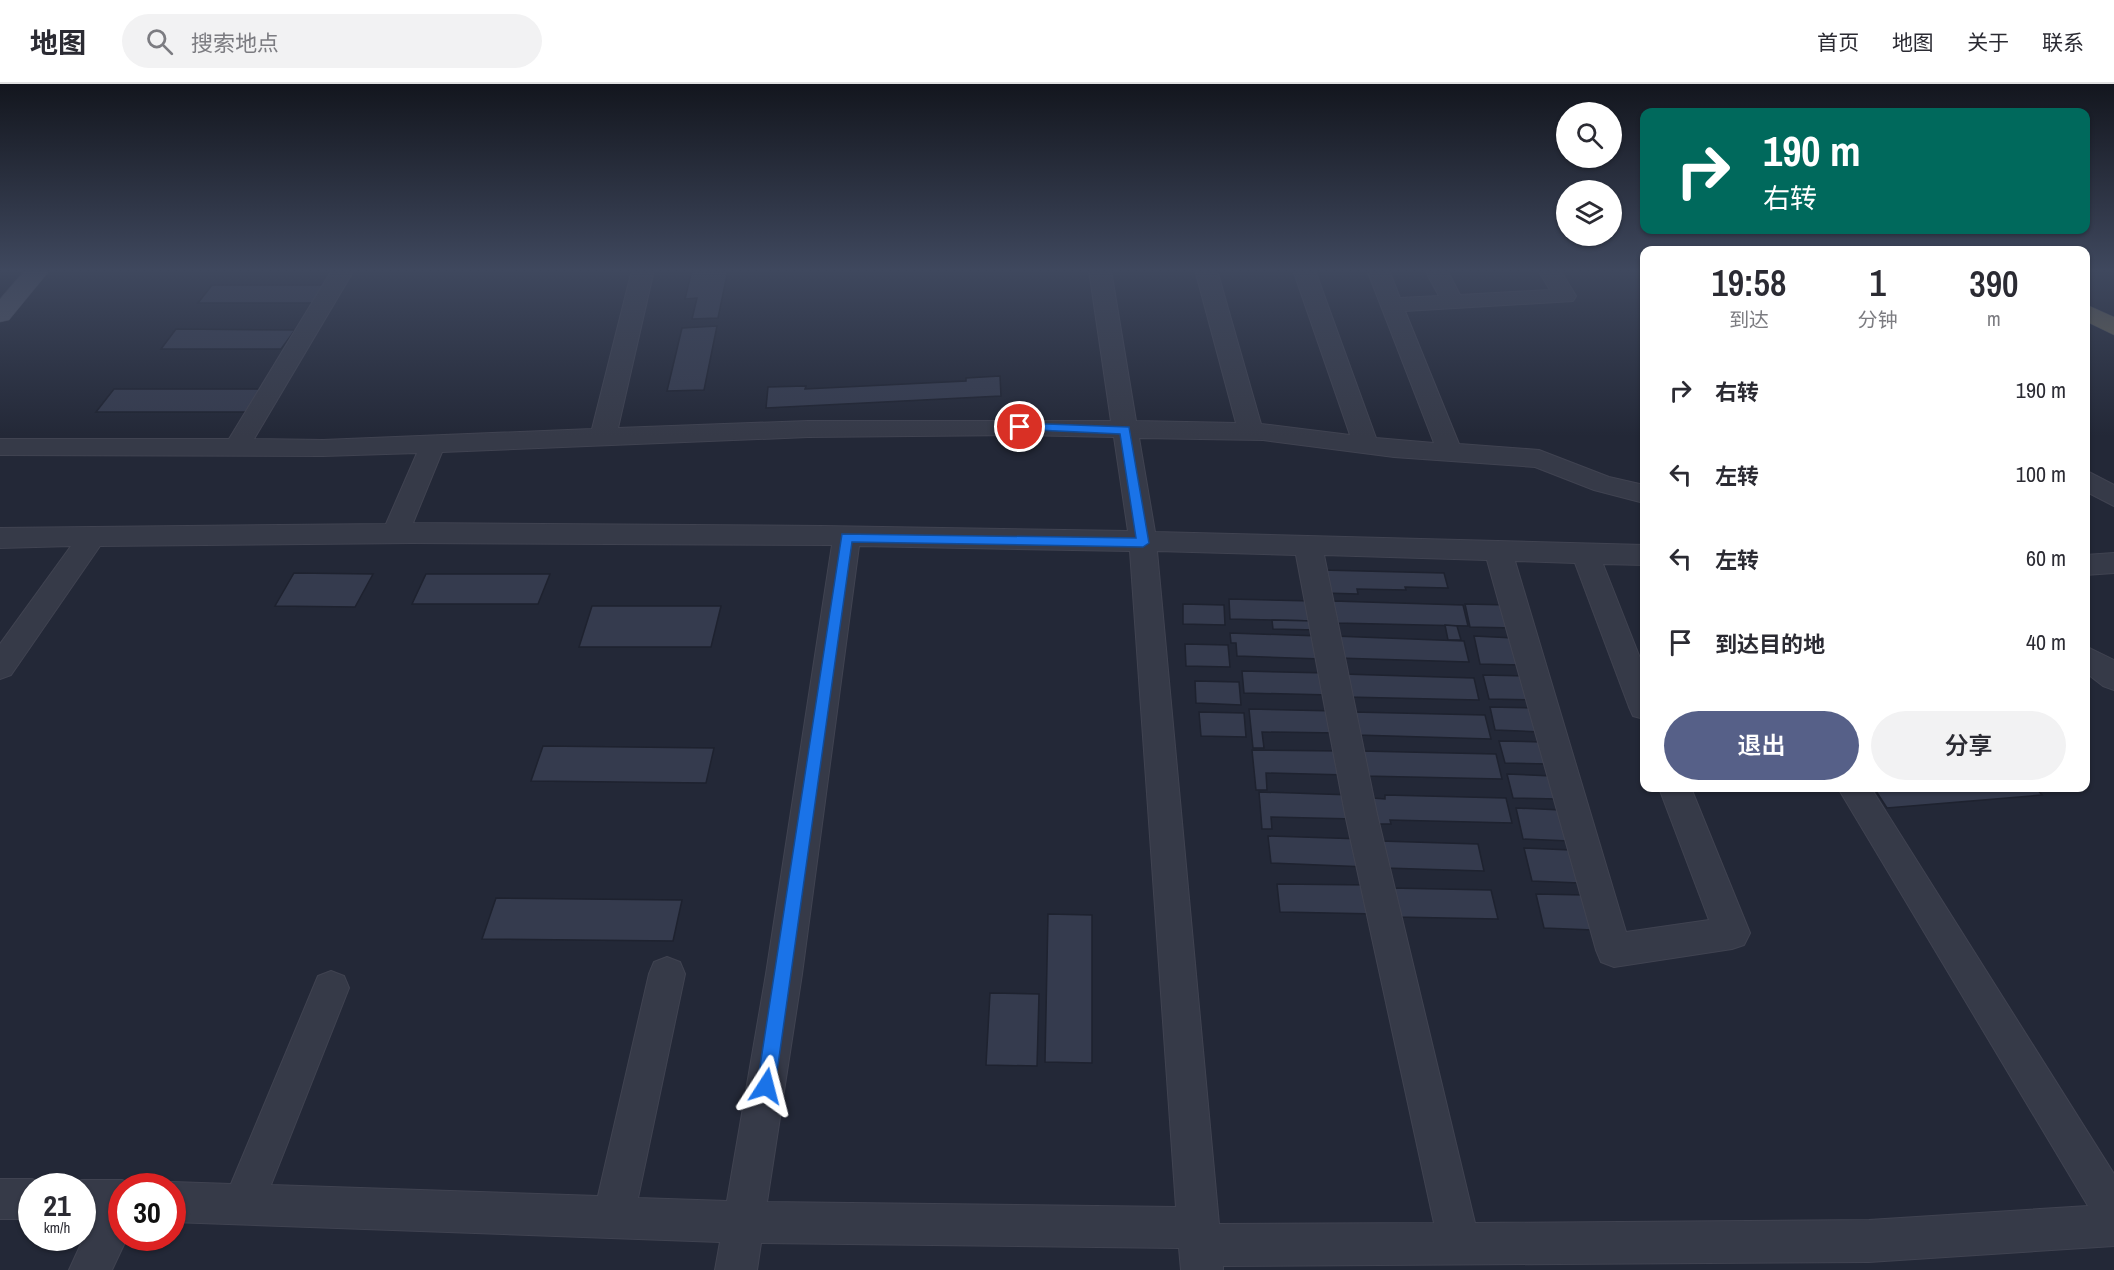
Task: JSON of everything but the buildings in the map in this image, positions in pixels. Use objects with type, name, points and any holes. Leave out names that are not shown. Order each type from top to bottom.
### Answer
[{"type":"street","points":[[236,448],[270,397],[309,325]]},
{"type":"street","points":[[603,437],[630,325]]},
{"type":"street","points":[[1109,325],[1143,543],[1200,1247]]},
{"type":"street","points":[[1221,325],[1251,432]]},
{"type":"street","points":[[1323,325],[1366,446]]},
{"type":"street","points":[[1400,325],[1449,452]]},
{"type":"street","points":[[0,447],[236,448],[433,444],[808,429],[1020,427],[1251,432],[1366,446],[1539,459],[1603,484],[1640,493]]},
{"type":"street","points":[[396,532],[433,444]]},
{"type":"street","points":[[2090,482],[2114,497]]},
{"type":"street","points":[[0,538],[396,532],[572,532],[1498,550],[1640,555]]},
{"type":"street","points":[[0,667],[93,536]]},
{"type":"street","points":[[736,1270],[784,974],[847,537]]},
{"type":"street","points":[[1308,546],[1361,814],[1458,1244]]},
{"type":"street","points":[[1498,550],[1614,950],[1732,933],[1677,792]]},
{"type":"street","points":[[1585,553],[1640,697]]},
{"type":"street","points":[[2090,565],[2114,563]]},
{"type":"street","points":[[2090,661],[2105,669],[2114,678]]},
{"type":"street","points":[[1856,792],[2114,1210]]},
{"type":"street","points":[[614,1217],[667,974]]},
{"type":"street","points":[[243,1204],[332,988]]},
{"type":"street","points":[[0,1199],[18,1199]]},
{"type":"street","points":[[186,1202],[744,1222],[1200,1247],[1869,1240],[2114,1226]]},
{"type":"street","points":[[90,1270],[108,1232]]},
{"type":"route","points":[[766,1086],[847,537],[1143,543],[1125,430],[1020,427]]}]
